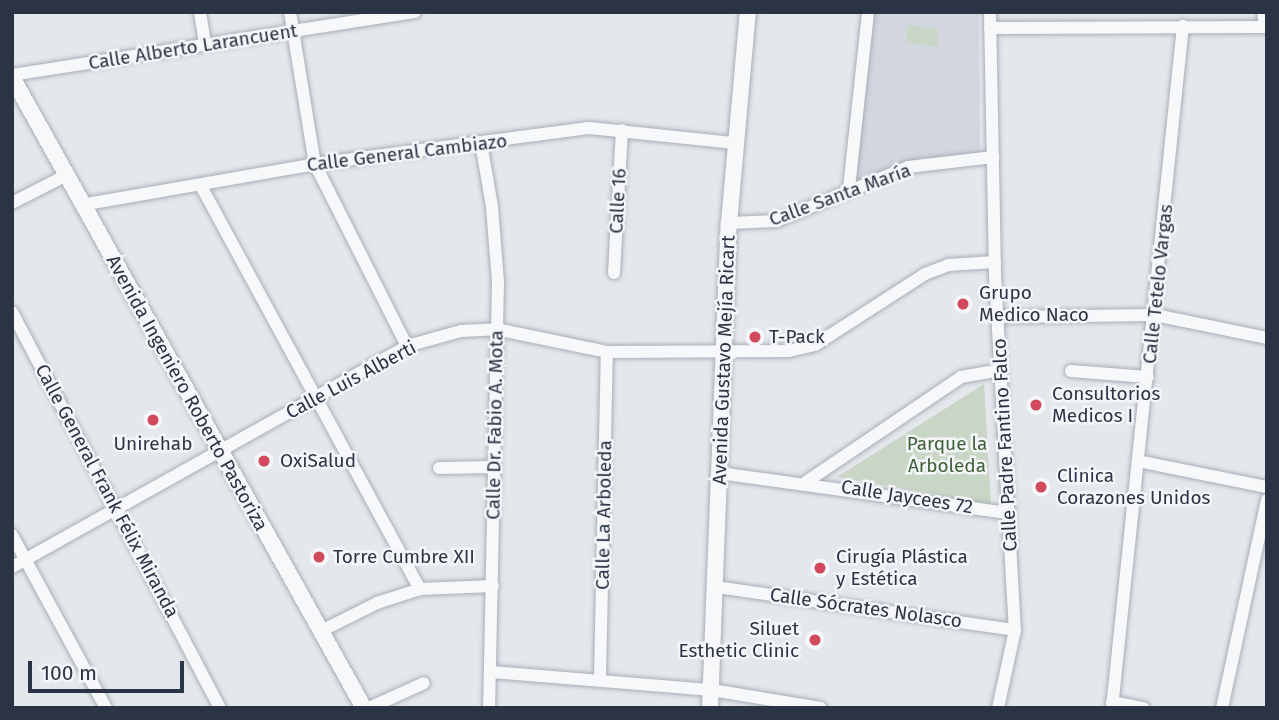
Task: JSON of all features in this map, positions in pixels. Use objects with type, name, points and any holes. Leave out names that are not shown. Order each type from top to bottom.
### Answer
[{"type":"street","points":[[200,12],[205,45]]},
{"type":"street","points":[[290,12],[316,164],[407,346]]},
{"type":"street","name":"Calle Alberto Larancuent","points":[[12,76],[415,12]]},
{"type":"street","name":"Avenida Gustavo Mejía Ricart","points":[[710,708],[729,223],[748,12]]},
{"type":"street","points":[[849,188],[868,12]]},
{"type":"street","name":"Calle Padre Fantino Falco","points":[[990,12],[999,370],[1015,630],[999,708]]},
{"type":"street","points":[[990,28],[1266,27],[1263,12]]},
{"type":"street","name":"Calle Tetelo Vargas","points":[[1112,705],[1155,316],[1183,26]]},
{"type":"street","name":"Avenida Ingeniero Roberto Pastoriza","points":[[12,76],[81,205],[367,708]]},
{"type":"street","name":"Calle General Cambiazo","points":[[81,205],[316,164],[589,128],[735,143]]},
{"type":"street","name":"Calle 16","points":[[614,273],[622,130]]},
{"type":"street","name":"Calle Dr. Fabio A. Mota","points":[[481,143],[496,245],[492,672],[489,708]]},
{"type":"street","name":"Calle Santa María","points":[[729,223],[776,221],[849,188],[908,167],[993,157]]},
{"type":"street","points":[[12,203],[65,176]]},
{"type":"street","points":[[201,186],[420,589]]},
{"type":"street","name":"Calle Luis Alberti","points":[[12,567],[407,346],[461,331],[496,329],[607,352],[789,351],[815,345],[925,274],[948,265],[995,262]]},
{"type":"street","name":"Calle General Frank Félix Miranda","points":[[12,312],[220,708]]},
{"type":"street","points":[[998,317],[1155,316],[1267,338]]},
{"type":"street","name":"Calle La Arboleda","points":[[600,678],[607,352]]},
{"type":"street","points":[[806,482],[961,377],[999,370]]},
{"type":"street","points":[[1071,371],[1148,377]]},
{"type":"street","points":[[1139,461],[1267,487]]},
{"type":"street","points":[[439,468],[494,467]]},
{"type":"street","name":"Calle Jaycees 72","points":[[719,473],[806,482],[1009,513]]},
{"type":"street","points":[[1222,708],[1267,500]]},
{"type":"street","points":[[12,535],[106,708]]},
{"type":"street","points":[[321,631],[377,603],[420,589],[493,586]]},
{"type":"street","name":"Calle Sócrates Nolasco","points":[[716,587],[1015,630]]},
{"type":"street","points":[[492,672],[600,678],[712,690],[821,708]]},
{"type":"street","points":[[367,708],[424,683]]},
{"type":"street","points":[[1112,705],[1143,708]]},
{"type":"shaded area","points":[[874,12],[979,12],[980,155],[908,162],[855,181]]},
{"type":"green space","points":[[909,25],[939,30],[937,47],[906,42]]},
{"type":"green space","name":"Parque la Arboleda","points":[[984,384],[991,504],[837,477]]},
{"type":"place","name":"Grupo Medico Naco","points":[[963,304]]},
{"type":"place","name":"T-Pack","points":[[755,337]]},
{"type":"place","name":"Consultorios Medicos I","points":[[1036,405]]},
{"type":"place","name":"Unirehab","points":[[153,420]]},
{"type":"place","name":"OxiSalud","points":[[264,461]]},
{"type":"place","name":"Clinica Corazones Unidos","points":[[1041,487]]},
{"type":"place","name":"Torre Cumbre XII","points":[[319,557]]},
{"type":"place","name":"Cirugía Plástica y Estética","points":[[820,568]]},
{"type":"place","name":"Siluet Esthetic Clinic","points":[[815,640]]}]
